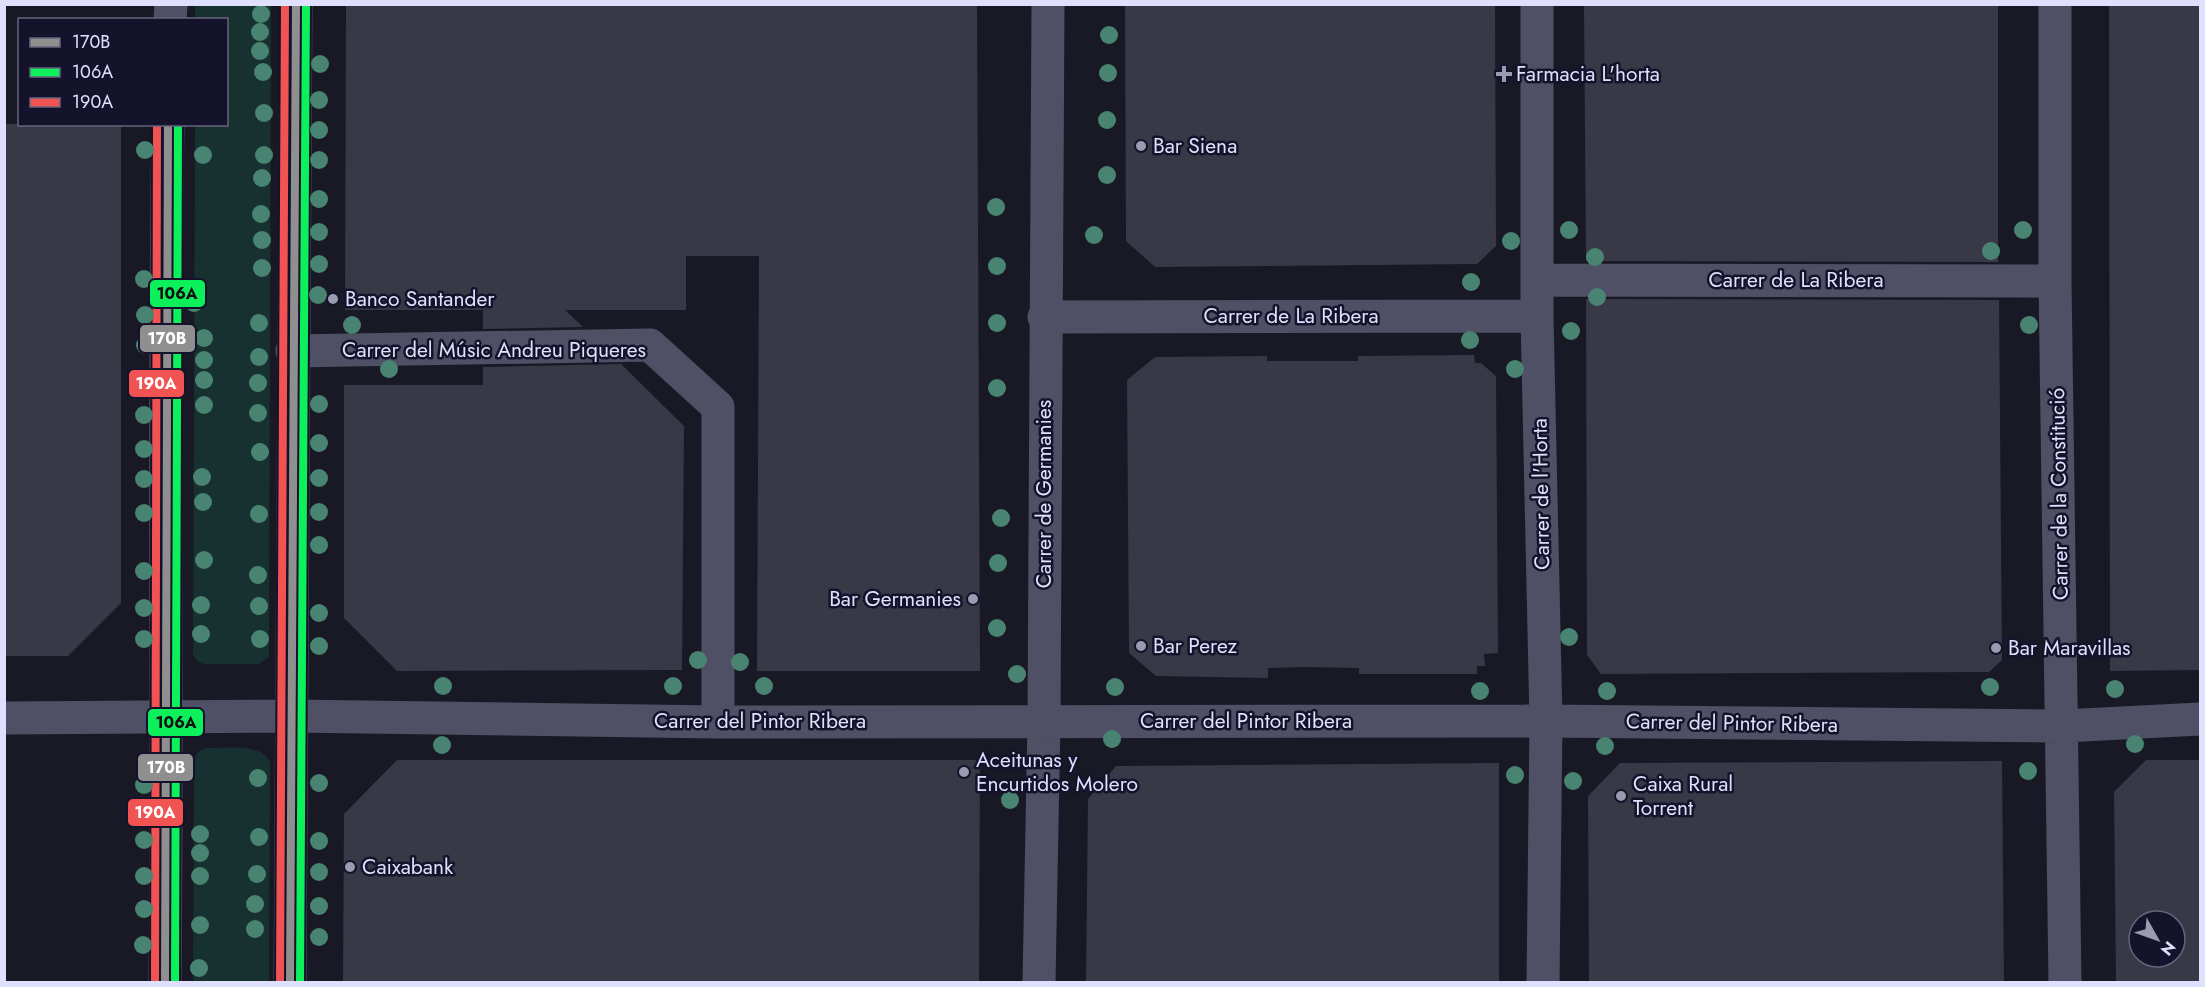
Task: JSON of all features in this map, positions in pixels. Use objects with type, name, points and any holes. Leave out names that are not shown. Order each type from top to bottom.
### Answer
[{"type":"street","points":[[290,982],[292,351],[296,4]]},
{"type":"street","name":"Carrer de Germanies","points":[[1039,982],[1044,720],[1044,317],[1048,4]]},
{"type":"street","name":"Carrer de l'Horta","points":[[1537,4],[1537,316],[1546,721],[1543,982]]},
{"type":"street","name":"Carrer de la Constitució","points":[[2055,4],[2055,281],[2065,982]]},
{"type":"street","points":[[165,982],[168,718],[165,292],[168,126]]},
{"type":"street","name":"Carrer de La Ribera","points":[[1538,280],[2055,281]]},
{"type":"street","name":"Carrer de La Ribera","points":[[1044,317],[1537,316]]},
{"type":"street","name":"Carrer del Músic Andreu Piqueres","points":[[292,351],[650,345],[718,407],[718,722]]},
{"type":"street","name":"Carrer del Pintor Ribera","points":[[4,718],[291,716],[718,722],[1546,721],[2063,726],[2200,719]]},
{"type":"green space","points":[[195,5],[271,5],[269,657],[259,664],[204,664],[197,661],[193,654],[195,126],[228,126],[228,18],[195,18]]},
{"type":"green space","points":[[207,748],[251,749],[265,756],[270,762],[269,982],[193,982],[194,758],[199,751]]},
{"type":"building","points":[[346,4],[977,4],[980,671],[757,671],[759,256],[686,256],[686,310],[565,310],[583,327],[483,329],[483,310],[345,310]]},
{"type":"building","points":[[1125,4],[1495,4],[1496,246],[1477,264],[1155,267],[1126,241]]},
{"type":"building","points":[[1584,4],[1998,4],[1998,262],[1586,261]]},
{"type":"building","points":[[2109,4],[2200,4],[2200,670],[2110,671]]},
{"type":"building","points":[[4,124],[121,126],[121,603],[68,656],[4,656]]},
{"type":"building","points":[[1586,299],[1999,300],[2002,660],[1989,672],[1601,674],[1587,655]]},
{"type":"building","points":[[1474,355],[1475,363],[1481,363],[1496,376],[1498,653],[1484,654],[1485,666],[1477,666],[1477,674],[1359,674],[1359,668],[1304,667],[1268,668],[1268,678],[1156,676],[1129,653],[1127,380],[1155,357],[1267,356],[1267,361],[1358,361],[1358,356]]},
{"type":"building","points":[[621,364],[684,426],[682,670],[397,671],[344,618],[344,385],[483,385],[483,367]]},
{"type":"building","points":[[397,760],[980,760],[979,982],[343,982],[344,814]]},
{"type":"building","points":[[2146,760],[2200,760],[2200,982],[2116,982],[2114,792]]},
{"type":"building","points":[[2002,761],[2004,982],[1589,982],[1588,796],[1620,763]]},
{"type":"building","points":[[1499,763],[1499,982],[1086,982],[1088,799],[1116,766]]},
{"type":"transit line","name":"190A","points":[[280,982],[285,4]]},
{"type":"transit line","name":"170B","points":[[290,982],[296,4]]},
{"type":"transit line","name":"106A","points":[[300,982],[306,4]]},
{"type":"transit line","name":"190A","points":[[155,982],[157,126]]},
{"type":"transit line","name":"170B","points":[[165,982],[168,126]]},
{"type":"transit line","name":"106A","points":[[175,982],[178,126]]},
{"type":"place","name":"Farmacia L'horta","points":[[1504,74]]},
{"type":"place","name":"Bar Siena","points":[[1141,146]]},
{"type":"place","name":"Banco Santander","points":[[333,299]]},
{"type":"place","name":"Bar Germanies","points":[[973,599]]},
{"type":"place","name":"Bar Perez","points":[[1141,646]]},
{"type":"place","name":"Bar Maravillas","points":[[1996,648]]},
{"type":"place","name":"Aceitunas y Encurtidos Molero","points":[[964,772]]},
{"type":"place","name":"Caixa Rural Torrent","points":[[1621,796]]},
{"type":"place","name":"Caixabank","points":[[350,867]]}]
